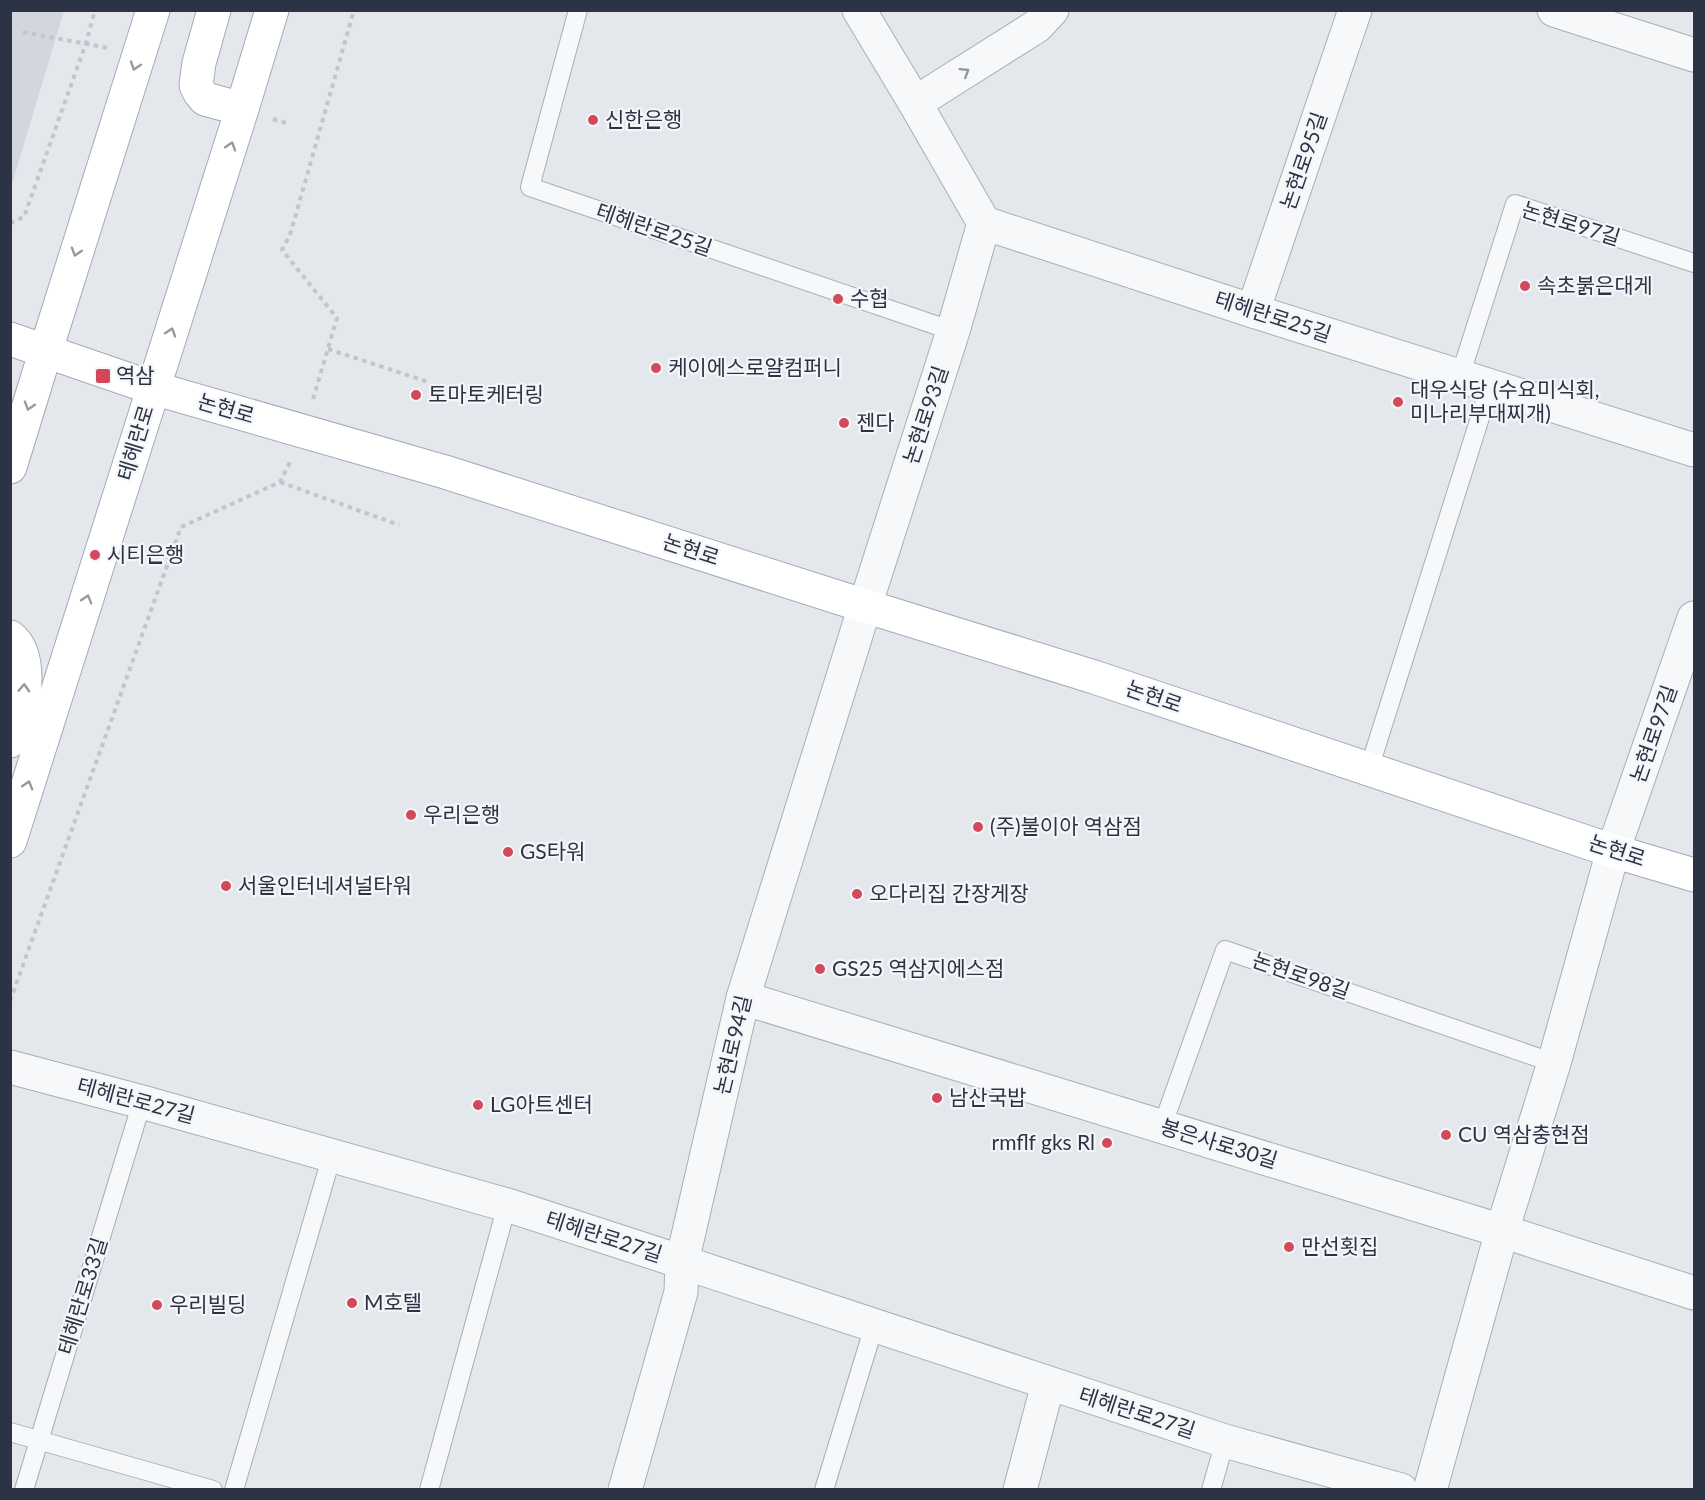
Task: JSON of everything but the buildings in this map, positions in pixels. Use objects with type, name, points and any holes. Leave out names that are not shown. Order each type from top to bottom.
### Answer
[{"type":"main road","points":[[10,467],[153,10]]},
{"type":"main road","points":[[214,10],[199,63],[196,85],[205,99],[242,109]]},
{"type":"main road","name":"테헤란로","points":[[10,841],[272,10]]},
{"type":"main road","name":"논현로","points":[[10,339],[153,388],[445,472],[865,606],[1094,676],[1613,850],[1695,875]]},
{"type":"main road","points":[[10,637],[14,640],[23,660],[24,697],[10,741]]},
{"type":"street","points":[[859,10],[984,223]]},
{"type":"street","points":[[915,103],[1037,26],[1052,10]]},
{"type":"street","name":"논현로95길","points":[[1253,311],[1355,10]]},
{"type":"street","points":[[1554,10],[1695,55]]},
{"type":"street","name":"논현로93길","points":[[865,606],[953,331],[984,223]]},
{"type":"street","name":"테헤란로25길","points":[[984,223],[1253,311],[1695,450]]},
{"type":"street","name":"논현로94길","points":[[625,1490],[681,1292],[682,1262],[743,998],[865,606]]},
{"type":"street","name":"논현로97길","points":[[1613,850],[1695,618]]},
{"type":"street","points":[[1430,1490],[1502,1231],[1554,1062],[1613,850]]},
{"type":"street","name":"봉은사로30길","points":[[743,998],[1502,1231],[1695,1293]]},
{"type":"street","name":"테헤란로27길","points":[[10,1067],[507,1205],[1225,1441],[1401,1490]]},
{"type":"street","points":[[1020,1490],[1048,1384]]},
{"type":"lane","name":"테헤란로25길","points":[[578,10],[530,188],[953,331]]},
{"type":"lane","name":"논현로97길","points":[[1475,381],[1515,204],[1695,263]]},
{"type":"lane","points":[[1370,769],[1475,381]]},
{"type":"lane","name":"논현로98길","points":[[1162,1127],[1225,950],[1554,1062]]},
{"type":"lane","name":"테헤란로33길","points":[[24,1490],[142,1102]]},
{"type":"lane","points":[[234,1490],[332,1155]]},
{"type":"lane","points":[[429,1490],[507,1205]]},
{"type":"lane","points":[[824,1490],[874,1326]]},
{"type":"lane","points":[[10,1432],[213,1490]]},
{"type":"lane","points":[[1210,1490],[1225,1441]]},
{"type":"path","points":[[10,223],[24,217],[86,43],[95,10]]},
{"type":"path","points":[[336,318],[282,250],[290,235],[354,10]]},
{"type":"path","points":[[23,32],[139,54]]},
{"type":"path","points":[[328,349],[428,382]]},
{"type":"path","points":[[10,1001],[181,527],[280,482],[399,525]]},
{"type":"shaded area","points":[[10,11],[64,11],[11,187]]},
{"type":"place","name":"신한은행","points":[[593,120]]},
{"type":"place","name":"속초붉은대게","points":[[1525,286]]},
{"type":"place","name":"수협","points":[[838,299]]},
{"type":"place","name":"케이에스로얄컴퍼니","points":[[656,368]]},
{"type":"place","name":"역삼","points":[[103,376]]},
{"type":"place","name":"토마토케터링","points":[[416,395]]},
{"type":"place","name":"대우식당 (수요미식회, 미나리부대찌개)","points":[[1398,402]]},
{"type":"place","name":"젠다","points":[[844,423]]},
{"type":"place","name":"시티은행","points":[[95,555]]},
{"type":"place","name":"우리은행","points":[[411,815]]},
{"type":"place","name":"(주)불이아 역삼점","points":[[978,827]]},
{"type":"place","name":"GS타워","points":[[508,852]]},
{"type":"place","name":"서울인터네셔널타워","points":[[226,886]]},
{"type":"place","name":"오다리집 간장게장","points":[[857,894]]},
{"type":"place","name":"GS25 역삼지에스점","points":[[820,969]]},
{"type":"place","name":"남산국밥","points":[[937,1098]]},
{"type":"place","name":"LG아트센터","points":[[478,1105]]},
{"type":"place","name":"CU 역삼충현점","points":[[1446,1135]]},
{"type":"place","name":"rmflf gks Rl","points":[[1107,1143]]},
{"type":"place","name":"만선횟집","points":[[1289,1247]]},
{"type":"place","name":"M호텔","points":[[352,1303]]},
{"type":"place","name":"우리빌딩","points":[[157,1305]]}]
